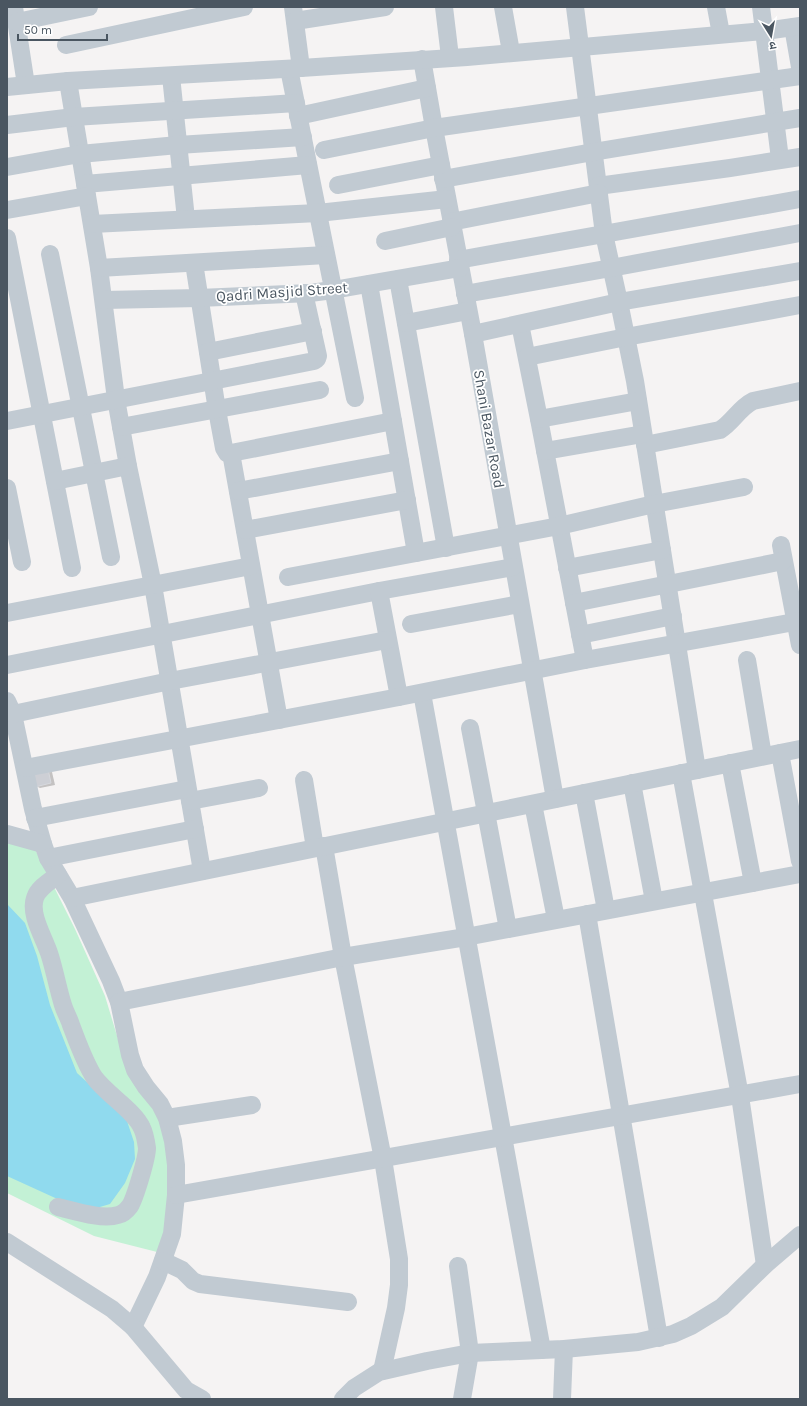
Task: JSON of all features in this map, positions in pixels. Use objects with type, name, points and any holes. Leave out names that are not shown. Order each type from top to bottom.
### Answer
[{"type":"street","points":[[26,85],[14,47],[16,14],[89,7]]},
{"type":"street","points":[[66,45],[244,7]]},
{"type":"street","points":[[355,398],[297,110],[294,14],[385,7]]},
{"type":"street","points":[[444,7],[450,57]]},
{"type":"street","points":[[503,7],[510,52]]},
{"type":"street","points":[[574,7],[604,234],[638,401],[673,616],[702,892],[740,1096],[765,1265]]},
{"type":"street","points":[[716,7],[721,34]]},
{"type":"street","points":[[761,7],[780,160]]},
{"type":"street","points":[[7,87],[68,81],[295,69],[796,27],[800,67]]},
{"type":"street","name":"Shani Bazar Road","points":[[422,59],[464,294],[473,334],[555,799]]},
{"type":"street","points":[[171,76],[186,219]]},
{"type":"street","points":[[324,150],[434,128],[800,76]]},
{"type":"street","points":[[68,81],[100,268],[116,399],[162,634],[202,871]]},
{"type":"street","points":[[7,125],[74,117],[175,112],[297,110],[427,88]]},
{"type":"street","points":[[338,185],[593,152],[800,118]]},
{"type":"street","points":[[7,167],[80,154],[178,144],[303,137]]},
{"type":"street","points":[[385,241],[598,190],[800,156]]},
{"type":"street","points":[[7,210],[86,190],[182,177],[308,165]]},
{"type":"street","points":[[92,224],[318,213],[447,199]]},
{"type":"street","name":"Qadri Masjid Street","points":[[104,300],[199,298],[304,293],[334,290],[398,279],[459,264],[604,234],[800,199]]},
{"type":"street","points":[[464,294],[800,233]]},
{"type":"street","points":[[7,238],[72,568]]},
{"type":"street","points":[[50,254],[111,557]]},
{"type":"street","points":[[100,268],[326,255]]},
{"type":"street","points":[[194,263],[217,410],[224,448],[227,452],[231,453],[394,421]]},
{"type":"street","points":[[473,334],[619,302],[800,271]]},
{"type":"street","points":[[398,279],[446,548]]},
{"type":"street","points":[[370,284],[416,553]]},
{"type":"street","points":[[7,421],[314,361],[318,356],[304,293]]},
{"type":"street","points":[[527,357],[800,305]]},
{"type":"street","points":[[406,323],[468,311]]},
{"type":"street","points":[[520,324],[585,660]]},
{"type":"street","points":[[208,352],[313,331]]},
{"type":"street","points":[[121,427],[320,390]]},
{"type":"street","points":[[545,451],[720,430],[727,425],[743,408],[753,401],[800,391]]},
{"type":"street","points":[[539,420],[638,401]]},
{"type":"street","points":[[231,453],[280,720]]},
{"type":"street","points":[[238,491],[400,461]]},
{"type":"street","points":[[55,481],[128,466]]},
{"type":"street","points":[[288,577],[559,526],[654,504],[744,486]]},
{"type":"street","points":[[7,488],[22,562]]},
{"type":"street","points":[[245,530],[407,500]]},
{"type":"street","points":[[567,568],[662,550]]},
{"type":"street","points":[[574,603],[667,584],[782,553],[798,622],[800,645]]},
{"type":"street","points":[[7,613],[251,566]]},
{"type":"street","points":[[7,665],[379,591],[513,567]]},
{"type":"street","points":[[379,591],[399,697]]},
{"type":"street","points":[[411,624],[520,604]]},
{"type":"street","points":[[580,635],[673,616]]},
{"type":"street","points":[[25,768],[422,693],[585,660],[798,622]]},
{"type":"street","points":[[133,1327],[157,1277],[172,1234],[176,1195],[176,1165],[173,1141],[167,1118],[160,1104],[146,1087],[135,1070],[130,1055],[120,1002],[72,898],[45,851],[35,818],[25,768],[10,708],[170,681],[388,640]]},
{"type":"street","points":[[747,660],[800,861]]},
{"type":"street","points":[[422,693],[444,822],[542,1350]]},
{"type":"street","points":[[470,728],[508,929]]},
{"type":"street","points":[[72,898],[800,749]]},
{"type":"street","points":[[730,763],[753,882]]},
{"type":"street","points":[[304,780],[343,957],[383,1159],[398,1259],[399,1285],[396,1308],[382,1371]]},
{"type":"street","points":[[632,783],[654,901]]},
{"type":"street","points":[[35,818],[188,795],[259,788]]},
{"type":"street","points":[[584,793],[606,910]]},
{"type":"street","points":[[533,804],[556,920]]},
{"type":"street","points":[[7,834],[45,851],[195,829]]},
{"type":"street","points":[[58,874],[39,891],[35,897],[34,913],[55,973],[63,1006],[88,1067],[105,1090],[133,1115],[141,1125],[145,1136],[147,1150],[144,1165],[130,1206],[124,1212],[117,1216],[104,1217],[58,1207]]},
{"type":"street","points":[[120,1002],[343,957],[508,929],[800,874]]},
{"type":"street","points":[[587,914],[659,1338]]},
{"type":"street","points":[[176,1195],[622,1117],[800,1084]]},
{"type":"street","points":[[167,1118],[252,1105]]},
{"type":"street","points":[[343,1399],[354,1388],[382,1371],[470,1353],[564,1349],[638,1342],[659,1338],[685,1329],[712,1315],[722,1307],[765,1265],[800,1235]]},
{"type":"street","points":[[7,1242],[112,1309],[133,1327],[178,1393],[186,1390],[202,1399]]},
{"type":"street","points":[[163,1261],[182,1270],[193,1281],[200,1284],[348,1302]]},
{"type":"street","points":[[458,1266],[470,1353],[462,1399]]},
{"type":"street","points":[[562,1399],[564,1349]]},
{"type":"green space","points":[[7,841],[35,849],[75,929],[105,996],[124,1059],[160,1114],[167,1148],[167,1227],[161,1253],[94,1236],[7,1193]]},
{"type":"water","points":[[7,904],[25,923],[37,956],[50,1005],[77,1073],[126,1118],[134,1142],[135,1159],[125,1183],[110,1204],[93,1209],[64,1202],[7,1176]]},
{"type":"building","points":[[48,769],[51,783],[35,787],[32,772]]}]
